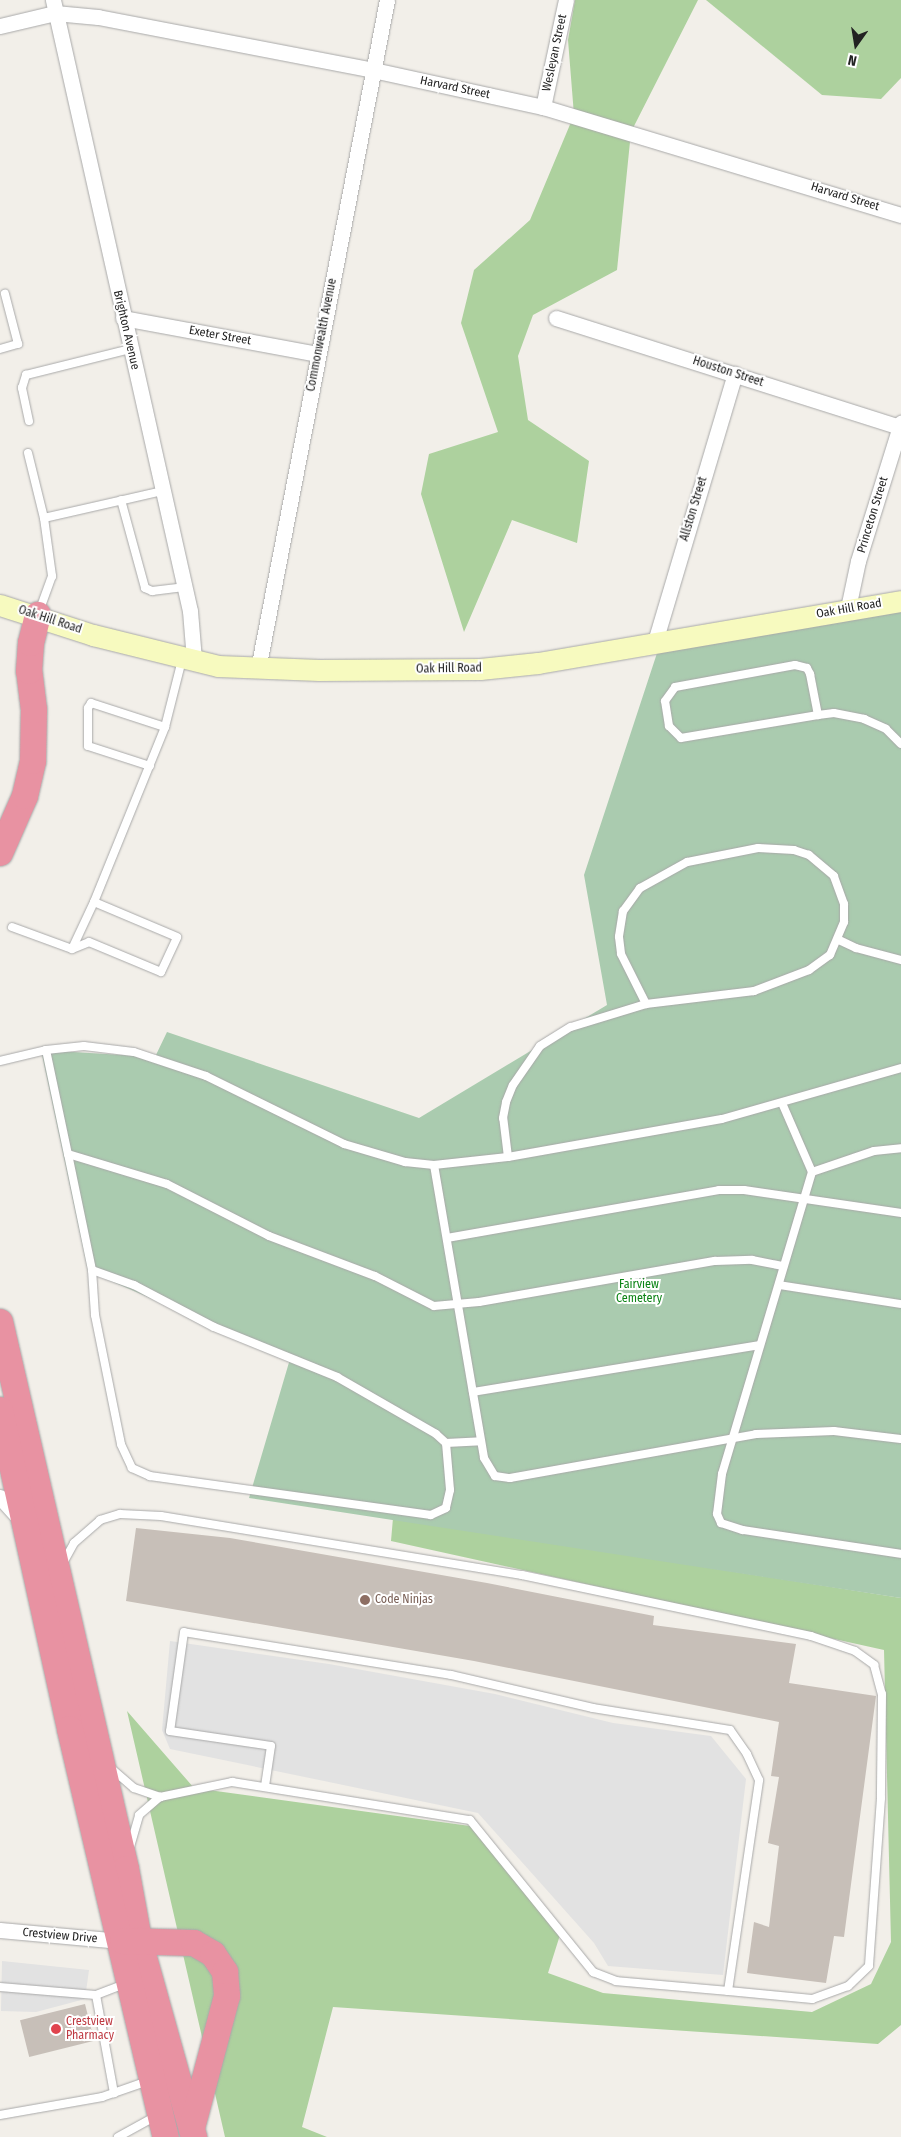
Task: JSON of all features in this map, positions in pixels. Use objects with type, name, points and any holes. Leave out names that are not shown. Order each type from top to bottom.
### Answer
[{"type":"highway","points":[[0,853],[25,796],[33,761],[34,710],[29,671],[31,643],[38,615]]},
{"type":"highway","points":[[0,1322],[126,1869],[130,1983],[163,2126]]},
{"type":"highway","points":[[0,1410],[3,1445],[26,1527],[129,1940],[193,2133]]},
{"type":"highway","points":[[129,1940],[199,1945],[213,1954],[225,1972],[227,1996],[193,2133]]},
{"type":"street","name":"Commonwealth Avenue","points":[[258,669],[387,0]]},
{"type":"street","name":"Wesleyan Street","points":[[543,107],[566,0]]},
{"type":"street","name":"Harvard Street","points":[[0,26],[54,7],[373,70],[543,107],[901,215]]},
{"type":"street","name":"Brighton Avenue","points":[[54,7],[184,587],[188,659]]},
{"type":"street","name":"Exeter Street","points":[[123,318],[318,354]]},
{"type":"street","name":"Houston Street","points":[[556,318],[900,425]]},
{"type":"street","name":"Allston Street","points":[[654,645],[736,374]]},
{"type":"street","name":"Princeton Street","points":[[848,608],[858,561],[900,425]]},
{"type":"street","name":"Oak Hill Road","points":[[0,605],[38,615],[93,635],[188,659],[258,669],[480,669],[654,645],[848,608],[901,601]]},
{"type":"street","points":[[0,1497],[26,1527]]},
{"type":"street","name":"Crestview Drive","points":[[0,1930],[129,1940]]},
{"type":"lane","points":[[0,349],[18,344],[5,294]]},
{"type":"lane","points":[[29,421],[22,388],[26,375],[130,349]]},
{"type":"lane","points":[[28,453],[44,518],[52,576],[38,615]]},
{"type":"lane","points":[[44,518],[163,491]]},
{"type":"lane","points":[[121,500],[145,588],[152,591],[184,587]]},
{"type":"lane","points":[[72,949],[94,902],[150,766],[188,659]]},
{"type":"lane","points":[[818,715],[810,674],[807,668],[795,665],[682,684],[670,691],[665,702],[669,726],[682,738],[834,713],[864,719],[886,729],[901,744]]},
{"type":"lane","points":[[150,766],[88,746],[88,708],[91,703],[164,727]]},
{"type":"lane","points":[[508,1156],[503,1118],[506,1102],[513,1085],[540,1046],[571,1027],[646,1004],[731,996],[774,986],[809,970],[830,955],[839,940],[844,922],[840,886],[820,862],[809,855],[794,850],[758,848],[687,862],[640,888],[628,901],[621,916],[621,954],[646,1004]]},
{"type":"lane","points":[[12,927],[72,949],[89,942],[161,972],[178,937],[94,902]]},
{"type":"lane","points":[[839,940],[856,948],[901,960]]},
{"type":"lane","points":[[0,1061],[46,1050],[84,1046],[114,1049],[169,1062],[206,1076],[344,1144],[405,1162],[434,1165],[508,1156],[722,1118],[782,1103],[901,1068]]},
{"type":"lane","points":[[46,1050],[92,1270],[95,1315],[120,1444],[126,1462],[142,1474],[431,1516],[440,1514],[450,1499],[446,1443],[436,1434],[338,1377],[214,1327],[134,1285],[92,1270]]},
{"type":"lane","points":[[782,1103],[812,1172],[759,1345],[733,1438],[717,1501],[721,1523],[743,1530],[901,1554]]},
{"type":"lane","points":[[812,1172],[874,1151],[901,1148]]},
{"type":"lane","points":[[68,1154],[167,1184],[269,1236],[376,1276],[428,1304],[458,1303],[715,1261],[752,1260],[783,1266]]},
{"type":"lane","points":[[434,1165],[481,1441],[488,1468],[502,1479],[733,1438],[834,1431],[901,1439]]},
{"type":"lane","points":[[447,1238],[720,1190],[803,1198],[901,1213]]},
{"type":"lane","points":[[778,1285],[901,1304]]},
{"type":"lane","points":[[473,1392],[759,1345]]},
{"type":"lane","points":[[446,1443],[481,1441]]},
{"type":"lane","points":[[57,1574],[74,1543],[100,1520],[120,1514],[161,1516],[522,1575],[811,1636],[855,1651],[874,1665],[882,1694],[881,1798],[869,1966],[848,1986],[812,1999],[616,1981],[593,1972],[470,1820],[265,1786],[215,1784],[160,1797],[139,1815],[126,1869]]},
{"type":"lane","points":[[265,1786],[270,1746],[170,1730],[184,1632],[451,1675],[593,1708],[730,1730],[747,1754],[759,1780],[728,1991]]},
{"type":"lane","points":[[100,1757],[134,1788],[160,1797]]},
{"type":"lane","points":[[0,1987],[96,1994],[130,1983]]},
{"type":"lane","points":[[96,1994],[114,2093]]},
{"type":"lane","points":[[0,2115],[114,2093],[152,2080]]},
{"type":"lane","points":[[118,2137],[163,2126]]},
{"type":"green space","points":[[575,0],[698,0],[631,132],[617,270],[533,315],[518,356],[528,420],[589,461],[577,543],[512,520],[464,632],[421,494],[429,454],[498,432],[461,323],[474,270],[530,220],[574,115],[568,40]]},
{"type":"green space","points":[[706,0],[901,0],[901,78],[881,99],[822,95]]},
{"type":"green space","name":"Fairview Cemetery","points":[[901,603],[901,1598],[249,1498],[290,1359],[88,1271],[41,1050],[155,1057],[167,1032],[419,1118],[607,1005],[584,875],[660,644]]},
{"type":"green space","points":[[393,1518],[901,1598],[901,2025],[878,2044],[333,2007],[302,2127],[327,2137],[225,2137],[127,1711],[194,1788],[470,1826],[560,1935],[548,1973],[603,1993],[812,2012],[871,1984],[891,1942],[884,1650],[391,1541]]},
{"type":"shaded area","points":[[170,1641],[329,1664],[495,1694],[613,1723],[711,1736],[746,1779],[723,1975],[608,1966],[594,1943],[478,1813],[170,1749],[162,1730]]},
{"type":"shaded area","points":[[2,1961],[89,1970],[85,1999],[36,2012],[1,2011]]},
{"type":"building","points":[[136,1528],[230,1538],[487,1583],[654,1616],[653,1625],[796,1644],[789,1683],[876,1696],[844,1937],[834,1936],[826,1983],[747,1973],[754,1922],[769,1927],[779,1846],[768,1843],[779,1777],[771,1776],[779,1722],[474,1661],[126,1601]]},
{"type":"building","name":"Crestview Pharmacy","points":[[85,2004],[94,2041],[29,2057],[20,2020]]},
{"type":"place","name":"Code Ninjas","points":[[365,1600]]},
{"type":"place","name":"Crestview Pharmacy","points":[[56,2029]]}]
